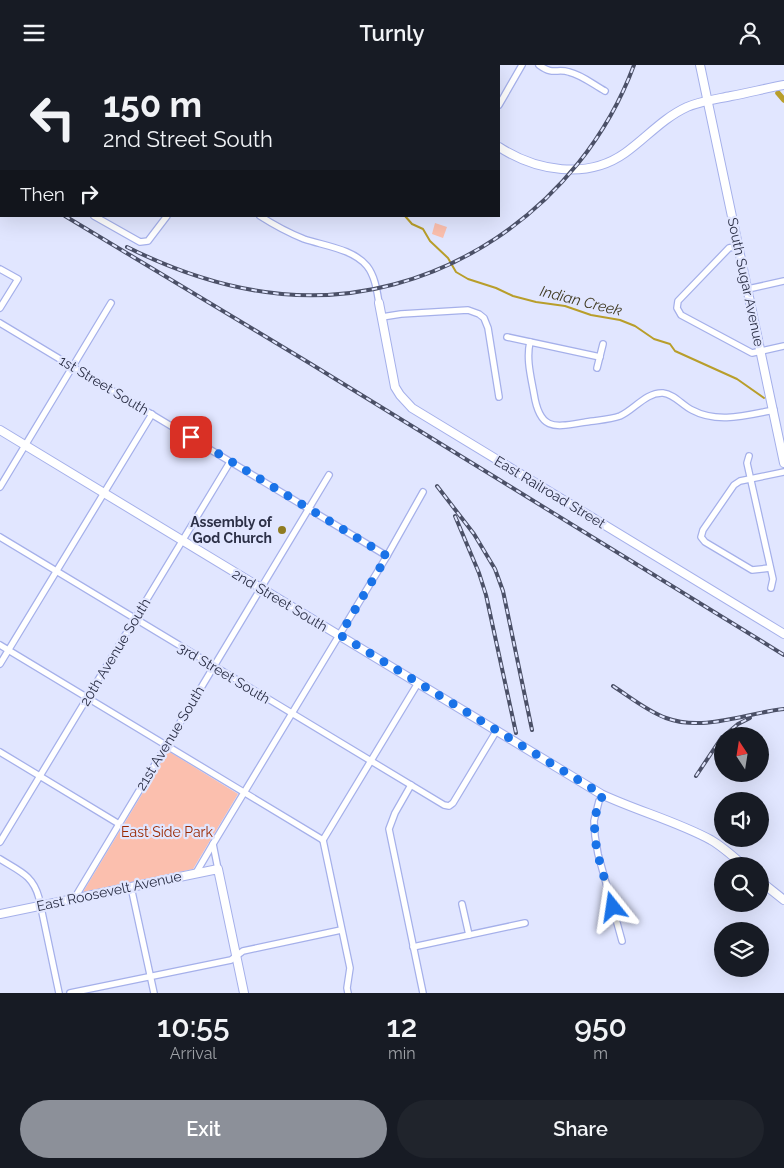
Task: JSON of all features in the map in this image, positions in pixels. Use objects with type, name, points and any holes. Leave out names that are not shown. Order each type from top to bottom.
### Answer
[{"type":"street","points":[[500,103],[522,65]]},
{"type":"street","points":[[539,65],[551,73],[566,71],[572,73],[605,91]]},
{"type":"street","name":"South Sugar Avenue","points":[[700,65],[784,463]]},
{"type":"street","points":[[500,148],[540,167],[588,168],[624,154],[673,115],[688,107],[707,101],[784,85]]},
{"type":"street","points":[[96,217],[140,242],[148,241],[166,217]]},
{"type":"street","points":[[270,219],[305,239],[355,255],[368,267],[374,281],[379,303]]},
{"type":"street","points":[[738,246],[729,248],[678,301],[677,308],[681,315],[752,353],[784,346]]},
{"type":"street","points":[[0,269],[18,279],[0,308]]},
{"type":"street","points":[[748,289],[784,281]]},
{"type":"street","points":[[0,487],[111,303]]},
{"type":"street","name":"East Railroad Street","points":[[379,303],[395,387],[406,403],[412,408],[784,634]]},
{"type":"street","points":[[382,317],[468,310],[479,314],[484,318],[488,328],[500,397]]},
{"type":"street","name":"1st Street South","points":[[0,323],[387,556]]},
{"type":"street","points":[[507,337],[600,357]]},
{"type":"street","points":[[530,341],[528,355],[536,407],[538,413],[546,421],[556,426],[614,418],[627,412],[649,396],[658,394],[671,395],[694,411],[711,417],[734,417],[774,410]]},
{"type":"street","points":[[597,368],[603,344]]},
{"type":"street","points":[[0,664],[152,414]]},
{"type":"street","name":"2nd Street South","points":[[0,430],[603,795],[691,829],[712,840],[733,857]]},
{"type":"street","points":[[749,456],[747,463],[750,479],[773,579],[771,588]]},
{"type":"street","name":"20th Avenue South","points":[[0,842],[230,462]]},
{"type":"street","points":[[770,568],[752,571],[705,542],[701,537],[703,530],[734,485],[740,481],[784,472]]},
{"type":"street","name":"21st Avenue South","points":[[74,899],[329,475]]},
{"type":"street","points":[[196,873],[340,635],[423,492]]},
{"type":"street","name":"3rd Street South","points":[[0,537],[444,805],[449,806],[452,803],[496,730]]},
{"type":"street","points":[[0,645],[323,840]]},
{"type":"street","points":[[348,993],[350,968],[323,840],[418,683]]},
{"type":"street","points":[[0,752],[119,824]]},
{"type":"street","points":[[411,785],[395,813],[389,829],[423,993]]},
{"type":"street","points":[[603,795],[599,801],[594,821],[595,836],[622,941]]},
{"type":"street","points":[[213,844],[244,993]]},
{"type":"street","points":[[0,859],[30,879],[37,890],[60,993]]},
{"type":"street","name":"East Roosevelt Avenue","points":[[0,914],[218,869]]},
{"type":"street","points":[[131,887],[154,993]]},
{"type":"street","points":[[769,888],[784,900]]},
{"type":"street","points":[[462,905],[469,935]]},
{"type":"street","points":[[413,947],[525,923]]},
{"type":"street","points":[[70,993],[231,960],[243,951],[342,930]]},
{"type":"green space","points":[[435,223],[447,227],[443,238],[432,234]]},
{"type":"green space","name":"East Side Park","points":[[168,751],[238,794],[193,869],[83,892]]},
{"type":"waterway","points":[[778,93],[784,100]]},
{"type":"waterway","name":"Indian Creek","points":[[406,217],[412,224],[423,229],[430,241],[448,258],[456,272],[468,279],[513,296],[536,302],[565,306],[591,315],[620,320],[635,326],[654,339],[670,344],[675,351],[737,379],[764,398]]},
{"type":"railway","points":[[127,247],[164,264],[202,278],[262,292],[339,294],[395,284],[447,265],[496,238],[540,204],[578,163],[610,116],[634,65]]},
{"type":"railway","points":[[67,217],[311,364],[784,655]]},
{"type":"railway","points":[[437,486],[474,534],[495,569],[503,591],[532,730]]},
{"type":"railway","points":[[455,516],[479,573],[486,595],[516,733]]},
{"type":"railway","points":[[613,686],[652,712],[680,722],[710,722],[784,709]]},
{"type":"railway","points":[[734,727],[750,718]]},
{"type":"railway","points":[[696,776],[714,749]]},
{"type":"place","name":"Assembly of God Church","points":[[282,530]]},
{"type":"route","points":[[191,437],[387,556],[340,635],[603,795],[599,801],[594,821],[595,836],[613,907]]}]
